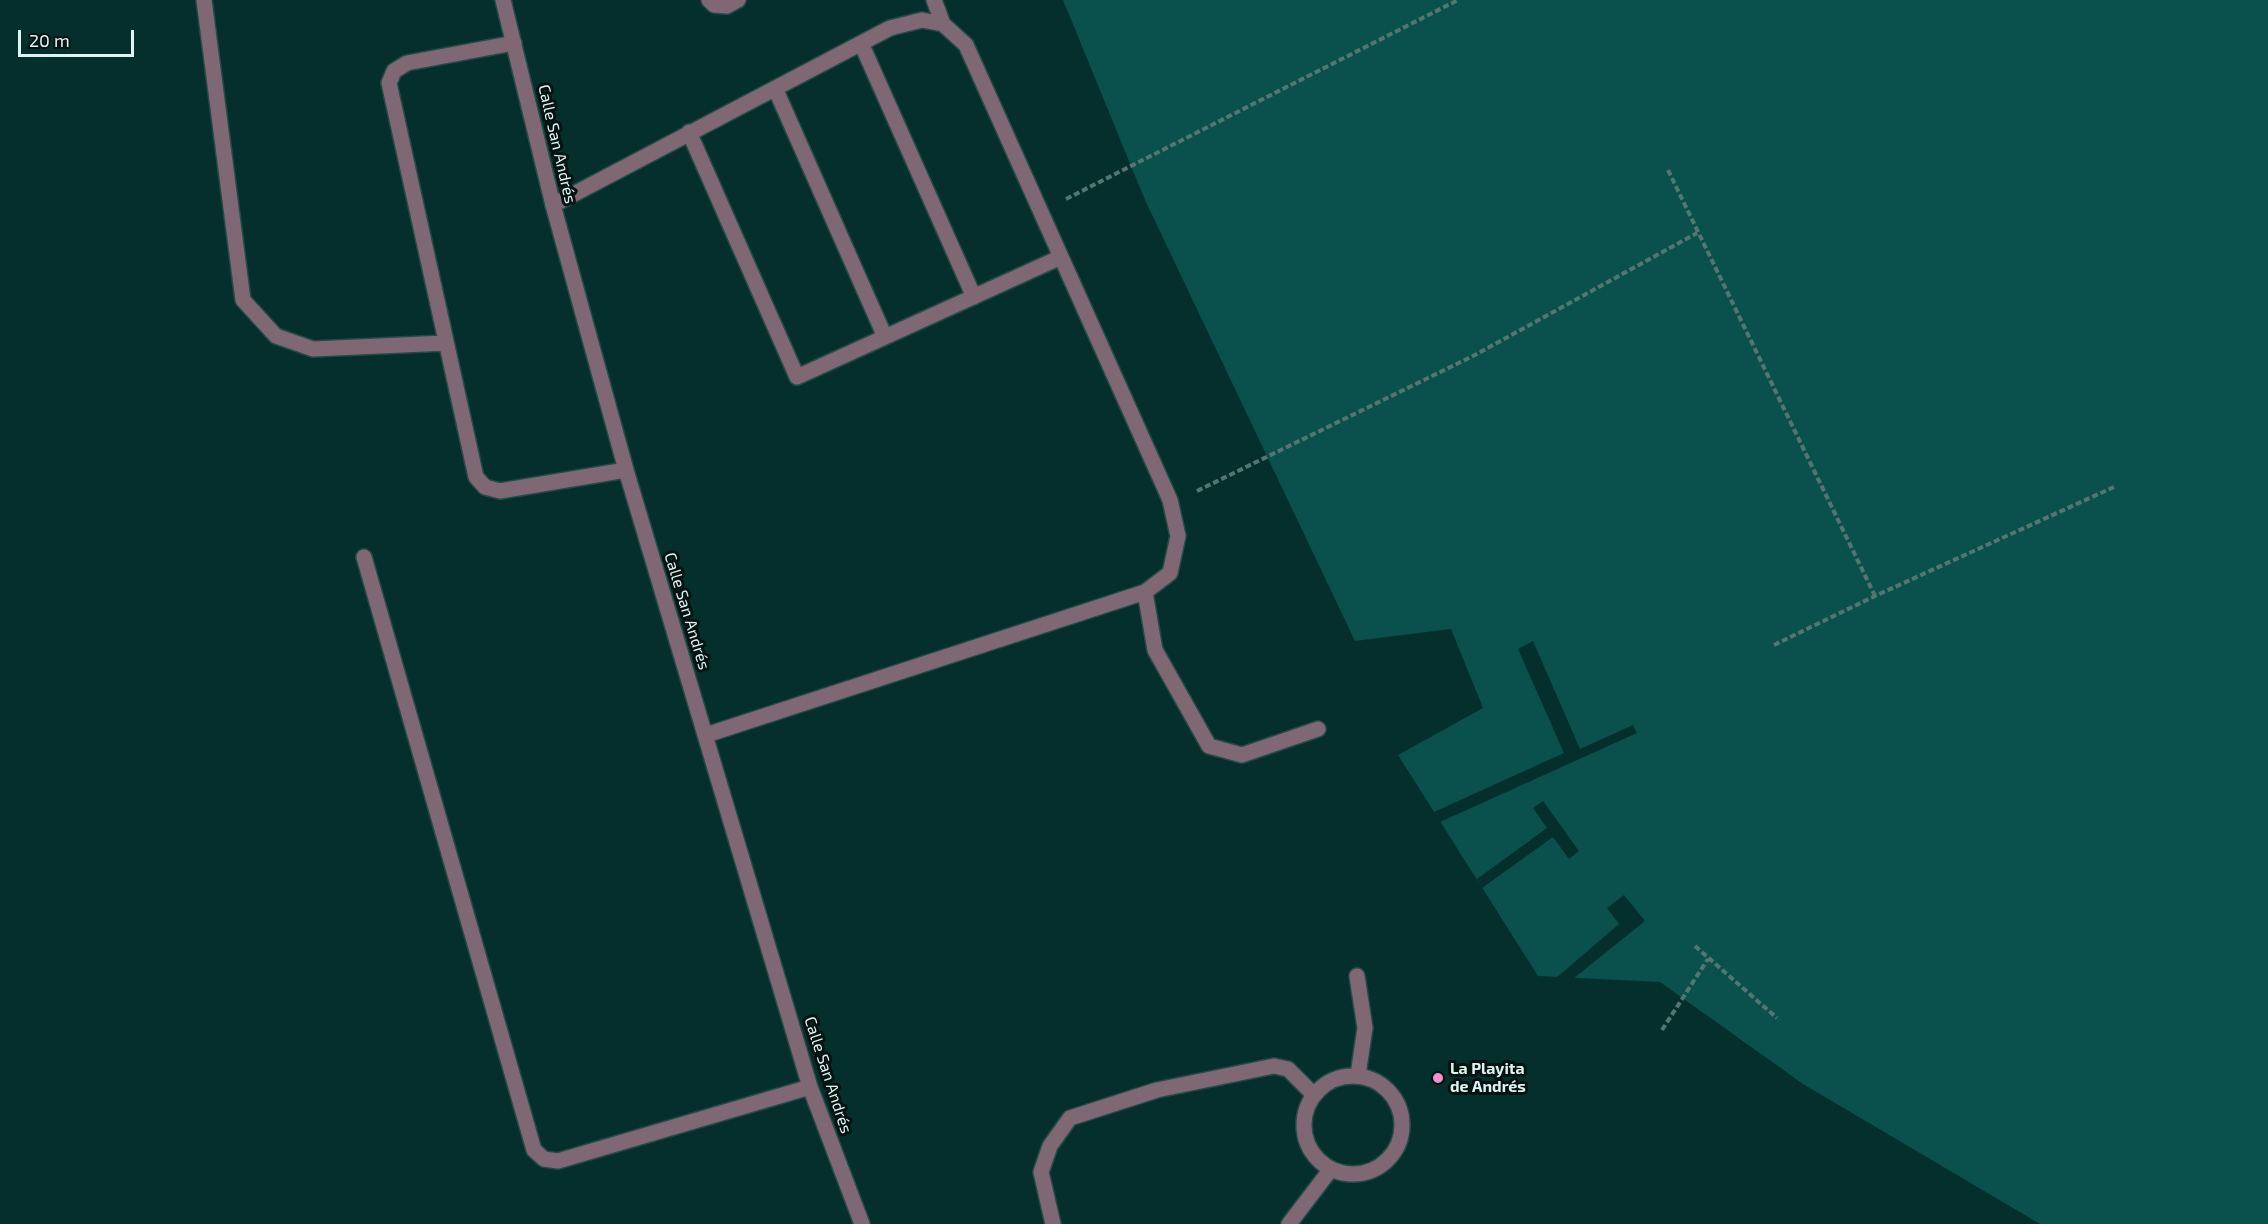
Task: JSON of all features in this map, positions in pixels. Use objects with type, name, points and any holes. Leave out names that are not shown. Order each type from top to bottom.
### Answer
[{"type":"street","points":[[204,0],[243,300],[276,336],[313,350],[446,343]]},
{"type":"street","name":"Calle San Andrés","points":[[503,0],[553,205],[626,470],[810,1087],[862,1224]]},
{"type":"street","points":[[709,0],[714,5],[728,6],[738,0]]},
{"type":"street","points":[[706,735],[1144,592],[1170,573],[1178,536],[1170,501],[966,45],[943,24],[934,0]]},
{"type":"street","points":[[553,205],[890,28],[922,20],[943,24]]},
{"type":"street","points":[[514,43],[408,63],[394,71],[389,83],[476,477],[485,487],[500,491],[626,470]]},
{"type":"street","points":[[861,43],[974,297]]},
{"type":"street","points":[[775,88],[885,337]]},
{"type":"street","points":[[689,132],[796,377],[1061,257]]},
{"type":"street","points":[[364,558],[534,1150],[544,1159],[558,1161],[810,1087]]},
{"type":"street","points":[[1144,592],[1155,650],[1209,746],[1242,754],[1318,729]]},
{"type":"street","points":[[1357,976],[1365,1028],[1358,1075]]},
{"type":"street","points":[[1053,1224],[1041,1172],[1050,1146],[1070,1118],[1157,1090],[1274,1066],[1288,1069],[1314,1095]]},
{"type":"street","points":[[1358,1075],[1375,1080],[1388,1089],[1402,1116],[1402,1131],[1397,1146],[1388,1159],[1376,1168],[1361,1173],[1346,1173],[1331,1169],[1317,1158],[1308,1144],[1304,1128],[1306,1111],[1314,1095],[1326,1084],[1341,1076],[1358,1075]]},
{"type":"street","points":[[1289,1224],[1331,1169]]},
{"type":"path","points":[[1056,203],[1458,0]]},
{"type":"path","points":[[1668,170],[1875,596]]},
{"type":"path","points":[[1197,491],[1475,355],[1697,233]]},
{"type":"path","points":[[1774,645],[1875,596],[2114,487]]},
{"type":"path","points":[[1695,946],[1777,1018]]},
{"type":"path","points":[[1662,1030],[1708,959]]},
{"type":"water","points":[[1063,0],[2268,0],[2268,1224],[2040,1224],[1803,1084],[1660,982],[1538,976],[1398,755],[1483,708],[1451,629],[1355,641],[1145,200]]},
{"type":"pier","points":[[1533,641],[1580,749],[1633,725],[1637,733],[1440,822],[1434,812],[1564,753],[1518,649]]},
{"type":"pier","points":[[1543,801],[1579,851],[1569,859],[1553,837],[1482,888],[1477,879],[1547,828],[1533,808]]},
{"type":"pier","points":[[1624,895],[1645,921],[1574,978],[1556,978],[1619,924],[1607,908]]},
{"type":"place","name":"La Playita de Andrés","points":[[1438,1078]]}]
